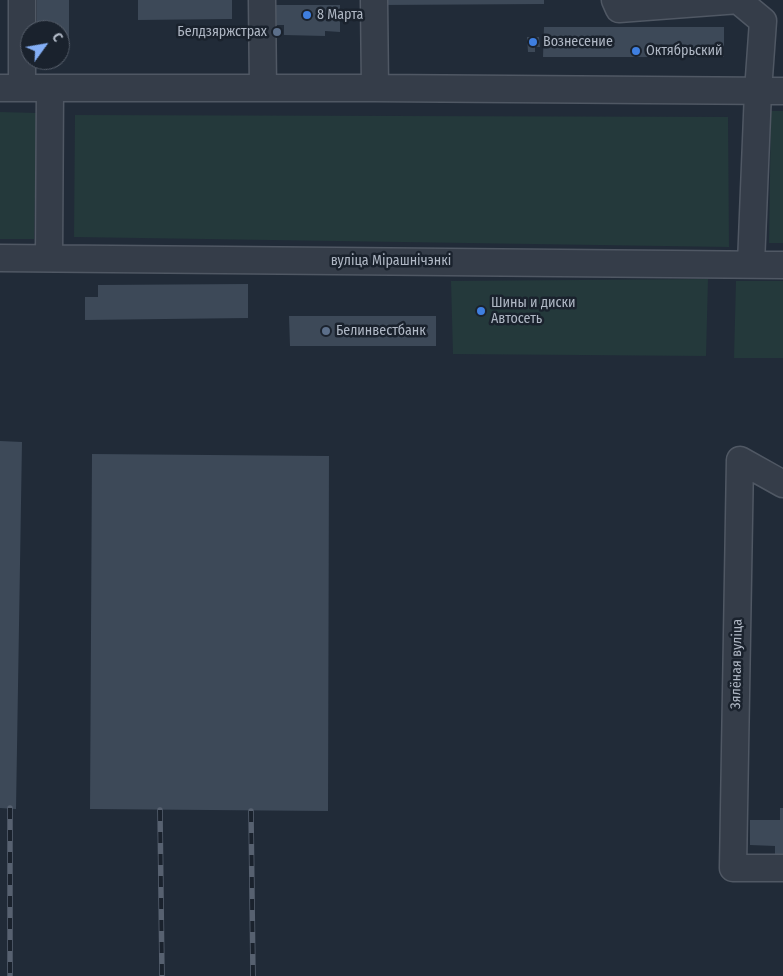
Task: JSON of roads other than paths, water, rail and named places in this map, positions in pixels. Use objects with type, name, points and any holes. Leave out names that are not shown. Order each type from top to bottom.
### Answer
[{"type":"street","points":[[22,0],[11,88],[771,91]]},
{"type":"street","points":[[262,0],[263,88]]},
{"type":"street","points":[[374,0],[375,88]]},
{"type":"street","points":[[615,0],[619,8],[739,0],[763,22],[771,91],[751,264]]},
{"type":"street","points":[[49,258],[50,88]]},
{"type":"street","name":"вуліца Мірашнічэнкі","points":[[0,258],[783,265]]},
{"type":"street","name":"Зялёная вуліца","points":[[783,484],[740,460],[733,868],[783,868]]},
{"type":"railway","points":[[10,808],[10,976]]},
{"type":"railway","points":[[160,810],[162,976]]},
{"type":"railway","points":[[251,811],[253,976]]},
{"type":"place","name":"8 Марта","points":[[307,15]]},
{"type":"place","name":"Белдзяржстрах","points":[[277,32]]},
{"type":"place","name":"Вознесение","points":[[533,42]]},
{"type":"place","name":"Октябрьский","points":[[636,51]]},
{"type":"place","name":"Шины и диски Автосеть","points":[[481,311]]},
{"type":"place","name":"Белинвестбанк","points":[[326,331]]}]
